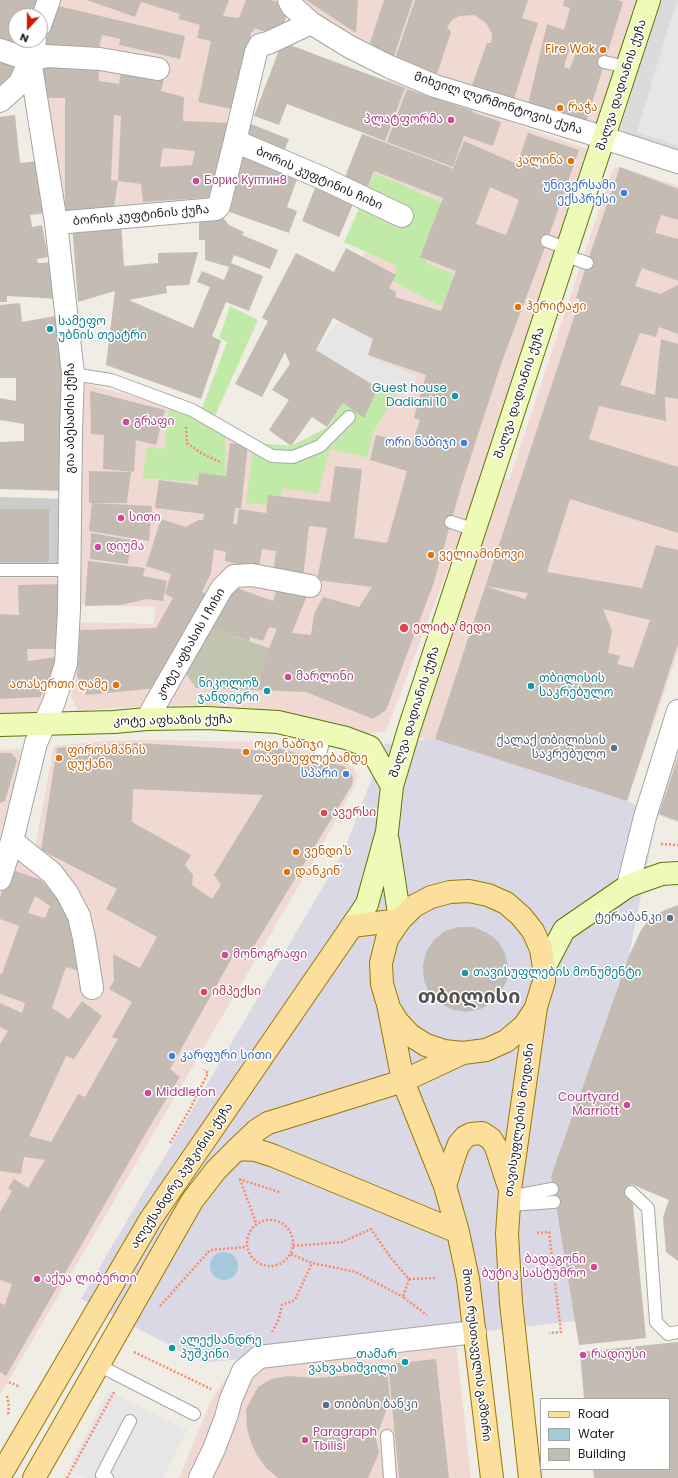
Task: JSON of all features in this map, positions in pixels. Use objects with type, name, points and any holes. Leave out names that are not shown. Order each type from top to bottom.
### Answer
[{"type":"main road","name":"შალვა დადიანის ქუჩა","points":[[392,786],[409,729],[649,0]]},
{"type":"main road","name":"კოტე აფხაზის ქუჩა","points":[[0,725],[207,718],[278,722],[346,738],[370,747],[392,786]]},
{"type":"main road","points":[[352,926],[367,904],[387,832],[392,786]]},
{"type":"main road","points":[[352,926],[400,920],[387,832]]},
{"type":"main road","points":[[544,968],[564,930],[628,886],[662,874],[678,873]]},
{"type":"main road","name":"თავისუფლების მოედანი","points":[[458,1232],[445,1186],[403,1081],[388,1004],[382,984],[381,963],[387,939],[400,920],[414,906],[437,895],[450,892],[469,891],[488,895],[506,903],[521,916],[533,931],[541,949],[544,968],[544,981],[536,1007],[509,1197],[507,1234],[511,1302],[530,1478]]},
{"type":"main road","name":"ალექსანდრე პუშკინის ქუჩა","points":[[0,1476],[150,1220],[352,926]]},
{"type":"main road","name":"თავისუფლების მოედანი","points":[[388,1004],[397,1021],[410,1034],[426,1045],[444,1051],[463,1053],[486,1050],[506,1041],[524,1026],[536,1007]]},
{"type":"main road","name":"თავისუფლების მოედანი","points":[[237,1149],[257,1130],[268,1123],[403,1081],[463,1053]]},
{"type":"main road","points":[[445,1186],[459,1144],[465,1137],[471,1134],[482,1133],[491,1139],[496,1147],[509,1197]]},
{"type":"main road","points":[[237,1149],[256,1150],[274,1156],[458,1232]]},
{"type":"main road","name":"ალექსანდრე პუშკინის ქუჩა","points":[[34,1478],[192,1201],[216,1170],[237,1149]]},
{"type":"main road","name":"შოთა რუსთაველის გამზირი","points":[[458,1232],[468,1279],[492,1478]]},
{"type":"street","name":"მიხეილ ლერმონტოვის ქუჩა","points":[[289,0],[292,6],[311,23],[350,47],[376,61],[435,86],[678,162]]},
{"type":"street","name":"ბორის კუფტინის ქუჩა","points":[[56,223],[216,209],[235,141],[256,52],[260,45],[268,43],[311,23]]},
{"type":"street","points":[[0,50],[33,50],[47,56],[100,59],[158,69]]},
{"type":"street","points":[[0,101],[20,82],[33,50]]},
{"type":"street","name":"გია აბესაძის ქუჩა","points":[[0,879],[12,841],[36,743],[43,724],[54,702],[66,664],[71,430],[74,374],[33,50]]},
{"type":"street","name":"ბორის კუფტინის ჩიხი","points":[[235,141],[320,177],[402,216]]},
{"type":"street","name":"კოტე აფხასის I ჩიხი","points":[[147,719],[222,588],[234,576],[252,575],[310,586]]},
{"type":"street","points":[[628,886],[644,817],[676,723]]},
{"type":"street","points":[[12,841],[52,873],[67,893],[79,916],[92,988]]},
{"type":"street","points":[[200,1478],[216,1443],[231,1399],[251,1364],[475,1332]]},
{"type":"lane","points":[[604,62],[627,67]]},
{"type":"lane","points":[[547,241],[587,263]]},
{"type":"lane","points":[[74,374],[111,380],[192,410],[272,456],[294,457],[320,446],[348,417]]},
{"type":"lane","points":[[451,522],[475,530]]},
{"type":"lane","points":[[0,570],[69,570]]},
{"type":"lane","points":[[319,759],[325,733]]},
{"type":"lane","points":[[509,1197],[552,1189]]},
{"type":"lane","points":[[631,1192],[648,1208],[656,1322],[668,1334],[678,1332]]},
{"type":"lane","points":[[509,1197],[554,1202]]},
{"type":"lane","points":[[98,1365],[194,1414]]},
{"type":"lane","points":[[107,1478],[102,1475],[130,1422]]},
{"type":"lane","points":[[387,1436],[390,1478]]},
{"type":"path","points":[[192,410],[186,429],[187,443],[201,453],[222,463]]},
{"type":"path","points":[[664,844],[678,845]]},
{"type":"path","points":[[170,1143],[190,1109],[208,1073],[204,1070]]},
{"type":"path","points":[[256,1223],[239,1179],[278,1192]]},
{"type":"path","points":[[268,1220],[275,1220],[281,1223],[291,1233],[293,1246],[286,1260],[272,1266],[258,1264],[252,1259],[246,1247],[248,1233],[256,1223],[268,1220]]},
{"type":"path","points":[[293,1246],[342,1242],[371,1229],[391,1258],[409,1279]]},
{"type":"path","points":[[537,1233],[549,1232],[551,1247],[561,1332],[549,1333]]},
{"type":"path","points":[[157,1312],[160,1306],[210,1250],[246,1247]]},
{"type":"path","points":[[290,1254],[312,1263],[356,1272],[403,1297],[433,1319]]},
{"type":"path","points":[[251,1364],[279,1318],[282,1305],[295,1300],[312,1263]]},
{"type":"path","points":[[409,1279],[435,1278]]},
{"type":"path","points":[[403,1297],[409,1279]]},
{"type":"path","points":[[68,1478],[134,1352],[231,1399]]},
{"type":"path","points":[[9,1382],[20,1387]]},
{"type":"path","points":[[7,1396],[10,1406],[7,1418]]},
{"type":"shaded area","points":[[53,0],[282,0],[287,10],[284,35],[256,47],[216,200],[61,217],[36,61],[40,48],[48,48],[48,18]]},
{"type":"shaded area","points":[[295,0],[638,0],[601,130],[386,60]]},
{"type":"shaded area","points":[[659,0],[678,0],[678,155],[618,136]]},
{"type":"shaded area","points":[[678,2],[678,146],[637,132],[668,29]]},
{"type":"shaded area","points":[[388,76],[587,149],[484,474],[386,731],[357,736],[294,717],[250,708],[184,705],[127,707],[78,711],[71,697],[73,622],[153,624],[156,607],[74,604],[80,382],[169,406],[164,449],[142,477],[225,433],[253,451],[283,488],[330,449],[367,458],[373,433],[397,393],[408,397],[416,376],[370,357],[340,318],[365,252],[398,266],[392,281],[442,307],[455,274],[426,263],[448,205],[375,173],[366,196],[347,187]]},
{"type":"shaded area","points":[[620,167],[678,186],[678,652],[627,801],[407,734],[493,474],[509,480],[613,168]]},
{"type":"shaded area","points":[[340,318],[379,341],[370,357],[417,376],[408,397],[378,388],[316,350]]},
{"type":"shaded area","points":[[0,497],[66,499],[64,576],[0,576]]},
{"type":"shaded area","points":[[0,576],[64,576],[64,650],[38,713],[0,714]]},
{"type":"shaded area","points":[[209,628],[269,648],[264,660],[257,690],[196,688],[183,669]]},
{"type":"shaded area","points":[[435,739],[627,801],[657,815],[629,956],[551,1176],[576,1321],[204,1363],[81,1299],[344,851],[385,744]]},
{"type":"shaded area","points":[[145,740],[272,742],[338,758],[354,768],[357,777],[354,787],[315,858],[0,1395],[0,891],[9,863],[35,848],[54,746],[104,741]]},
{"type":"shaded area","points":[[27,749],[0,862],[0,750]]},
{"type":"shaded area","points":[[678,751],[678,822],[657,815]]},
{"type":"shaded area","points":[[455,1334],[471,1478],[179,1478],[211,1401],[226,1378],[240,1369]]},
{"type":"shaded area","points":[[108,1390],[187,1430],[163,1478],[86,1478],[68,1469]]},
{"type":"green space","points":[[375,173],[448,205],[426,263],[455,274],[442,307],[392,281],[397,266],[344,242]]},
{"type":"green space","points":[[230,306],[258,320],[214,418],[201,411],[227,342],[219,338]]},
{"type":"green space","points":[[378,388],[397,393],[373,433],[367,458],[330,449],[318,494],[283,488],[279,506],[246,503],[253,451],[237,441],[291,446],[328,427],[343,403],[364,417]]},
{"type":"green space","points":[[169,406],[211,424],[225,433],[225,484],[142,478],[147,447],[164,449]]},
{"type":"water","name":"თავისუფლების მონუმენტი","points":[[459,927],[474,927],[487,933],[498,941],[505,953],[508,966],[507,980],[501,992],[492,1002],[481,1009],[467,1012],[454,1010],[441,1004],[430,994],[424,981],[423,966],[426,952],[434,940],[445,931]],"holes":[[[462,955],[471,956],[478,962],[480,967],[478,977],[471,983],[466,984],[457,982],[451,974],[451,965],[457,957]]]},
{"type":"water","points":[[224,1252],[234,1256],[238,1266],[234,1276],[224,1280],[214,1276],[210,1266],[214,1256]]},
{"type":"building","points":[[0,0],[40,0],[36,8],[8,8],[8,40],[0,38]]},
{"type":"building","points":[[87,0],[229,0],[223,16],[239,18],[246,0],[271,0],[281,3],[286,17],[279,36],[254,28],[253,32],[251,32],[249,54],[237,110],[198,102],[211,41],[197,38],[200,25],[179,19],[180,14],[141,2],[135,17]]},
{"type":"building","points":[[306,0],[358,0],[356,33]]},
{"type":"building","points":[[384,0],[413,0],[393,59],[370,43]]},
{"type":"building","points":[[415,0],[528,0],[522,18],[538,23],[514,99],[472,85],[487,43],[491,43],[492,38],[492,34],[486,23],[474,15],[460,16],[453,19],[447,27],[451,32],[437,74],[395,59]]},
{"type":"building","points":[[564,0],[618,0],[623,2],[587,120],[528,104],[547,24],[564,30],[570,8],[563,6]],"holes":[[[570,47],[577,49],[570,69],[564,67]]]},
{"type":"building","points":[[54,5],[185,36],[180,59],[119,45],[120,39],[102,35],[97,56],[44,50],[44,48],[48,48],[48,32]]},
{"type":"building","points":[[282,42],[405,88],[385,141],[287,104],[279,125],[254,116]]},
{"type":"building","points":[[0,54],[14,59],[15,79],[0,91]]},
{"type":"building","points":[[37,62],[98,62],[99,81],[119,84],[122,66],[165,74],[161,91],[184,97],[183,121],[233,123],[217,197],[143,202],[141,184],[118,181],[114,207],[65,211],[65,98],[41,98]],"holes":[[[114,115],[121,116],[118,181],[111,180]],[[163,148],[195,151],[192,165],[160,167]]]},
{"type":"building","points":[[407,89],[501,122],[493,146],[464,136],[453,167],[387,142]]},
{"type":"building","points":[[15,115],[20,163],[40,161],[46,213],[30,215],[32,227],[42,225],[48,257],[37,259],[38,263],[57,262],[59,299],[7,296],[7,302],[0,302],[0,117]]},
{"type":"building","points":[[251,124],[289,139],[282,157],[244,141]]},
{"type":"building","points":[[528,133],[579,150],[544,250],[501,364],[461,487],[433,585],[386,710],[373,719],[306,692],[257,690],[264,660],[277,629],[269,627],[263,641],[250,637],[249,641],[209,628],[219,607],[224,609],[234,587],[273,601],[278,585],[308,593],[292,633],[311,635],[314,614],[323,597],[359,607],[372,587],[317,580],[327,528],[309,526],[303,579],[273,575],[276,551],[262,549],[258,573],[247,566],[225,561],[226,552],[214,549],[211,573],[202,592],[210,596],[158,688],[86,695],[77,676],[80,630],[156,628],[173,598],[165,594],[171,574],[146,566],[161,519],[186,527],[198,520],[203,520],[204,514],[155,508],[159,480],[198,485],[199,473],[226,476],[230,443],[248,445],[241,508],[235,508],[233,524],[237,524],[239,509],[266,513],[268,495],[330,502],[335,466],[362,469],[354,538],[387,543],[407,471],[370,460],[376,435],[412,444],[420,420],[414,418],[426,375],[368,355],[373,339],[333,318],[316,350],[378,388],[364,418],[343,403],[327,427],[312,417],[291,446],[269,430],[289,400],[272,390],[290,364],[285,352],[262,397],[235,384],[268,321],[262,318],[296,253],[334,272],[346,248],[396,275],[389,288],[396,292],[395,297],[441,311],[456,271],[420,257],[443,198],[374,171],[365,194],[342,184],[362,134],[452,168],[452,171],[464,141],[517,164]],"holes":[[[490,187],[519,200],[506,235],[476,224]]]},
{"type":"building","points":[[245,151],[300,171],[287,207],[297,211],[289,233],[224,210]]},
{"type":"building","points":[[620,167],[678,189],[678,220],[661,215],[655,233],[678,239],[678,281],[642,268],[635,286],[660,294],[678,285],[678,334],[659,327],[656,337],[640,333],[620,385],[655,395],[661,339],[678,344],[678,399],[665,397],[666,421],[599,406],[589,439],[678,467],[678,533],[570,499],[547,572],[642,588],[656,545],[678,550],[678,644],[627,801],[435,739],[485,586],[580,299],[576,298]],"holes":[[[485,586],[528,593],[525,599]],[[603,609],[650,620],[633,668],[617,664],[620,656],[608,653],[612,631]]]},
{"type":"building","points":[[315,188],[353,204],[339,237],[302,221]]},
{"type":"building","points":[[221,215],[229,225],[244,232],[242,235],[278,250],[270,269],[234,255],[231,263],[263,276],[249,311],[226,302],[212,336],[221,341],[201,399],[106,365],[115,291],[78,302],[72,224],[121,222],[124,266],[158,263],[158,253],[198,252],[189,285],[166,286],[167,293],[129,300],[193,328],[210,287],[197,282],[202,271],[224,280],[229,267],[205,260],[205,240],[199,240],[199,217]]},
{"type":"building","points":[[20,303],[22,322],[61,315],[64,347],[64,491],[0,489],[0,442],[24,441],[24,424],[0,420],[0,398],[16,401],[16,378],[0,378],[0,305]]},
{"type":"building","name":"გრაფი","points":[[90,391],[165,410],[156,445],[136,440],[134,472],[103,469],[104,435],[91,434]]},
{"type":"building","name":"სითი","points":[[89,471],[131,472],[127,503],[93,503],[152,506],[149,541],[89,531],[92,503],[89,503]]},
{"type":"building","points":[[0,509],[49,509],[49,562],[0,562]]},
{"type":"building","points":[[91,533],[131,540],[128,564],[90,559]]},
{"type":"building","points":[[88,561],[145,568],[143,576],[167,581],[163,601],[146,599],[121,605],[85,606]]},
{"type":"building","points":[[62,584],[59,649],[27,649],[28,661],[57,657],[56,670],[40,697],[0,699],[0,614],[19,615],[18,585]]},
{"type":"building","points":[[137,743],[269,751],[271,746],[344,766],[351,773],[353,778],[352,785],[245,961],[234,954],[170,1069],[180,1077],[147,1131],[6,1376],[0,1372],[0,1303],[5,1305],[12,1284],[0,1280],[0,1212],[12,1191],[8,1188],[14,1179],[28,1188],[45,1160],[24,1157],[21,1174],[0,1171],[0,1044],[8,1031],[0,1027],[0,1003],[22,1013],[25,1003],[0,994],[0,973],[2,974],[19,926],[0,919],[0,897],[10,869],[41,880],[74,917],[79,971],[66,967],[52,1008],[69,1019],[82,1001],[102,1016],[74,1059],[66,1056],[29,1136],[51,1142],[78,1094],[85,1097],[118,1039],[112,1037],[132,1002],[109,989],[114,981],[113,954],[140,968],[157,937],[106,909],[117,889],[41,850],[57,748]],"holes":[[[133,789],[263,795],[214,875],[221,885],[212,899],[192,885],[193,875],[185,865],[191,855],[132,822]],[[35,896],[50,906],[45,918],[28,913]]]},
{"type":"building","points":[[0,753],[11,753],[17,760],[5,801],[0,803]]},
{"type":"building","points":[[678,757],[678,821],[659,814]]},
{"type":"building","name":"Courtyard Marriott","points":[[678,905],[678,1261],[666,1252],[663,1217],[669,1200],[631,1184],[646,1338],[579,1345],[551,1176],[629,956],[641,930],[651,917]]},
{"type":"building","name":"თავისუფლების მონუმენტი","points":[[465,927],[481,930],[495,939],[504,953],[507,969],[504,985],[495,999],[481,1008],[465,1011],[449,1008],[435,999],[426,985],[423,969],[426,953],[435,939],[449,930]]},
{"type":"building","points":[[678,1342],[678,1478],[594,1478],[593,1470],[670,1470],[670,1398],[584,1398],[580,1352]]},
{"type":"building","points":[[436,1359],[449,1478],[399,1478],[388,1364]]},
{"type":"building","points":[[387,1368],[390,1400],[376,1438],[379,1453],[368,1478],[278,1478],[266,1468],[251,1443],[247,1428],[246,1409],[258,1387],[271,1379],[288,1376],[317,1378],[352,1375]]},
{"type":"place","name":"Fire Wok","points":[[603,50]]},
{"type":"place","name":"რაჭა","points":[[560,108]]},
{"type":"place","name":"პლატფორმა","points":[[451,120]]},
{"type":"place","name":"კალინა","points":[[571,161]]},
{"type":"place","name":"Борис Куптин8","points":[[196,181]]},
{"type":"place","name":"უნივერსამი ექსპრესი","points":[[624,193]]},
{"type":"place","name":"ჰერიტაჟი","points":[[518,307]]},
{"type":"place","name":"სამეფო უბნის თეატრი","points":[[50,329]]},
{"type":"place","name":"Guest house Dadiani 10","points":[[455,396]]},
{"type":"place","name":"გრაფი","points":[[126,422]]},
{"type":"place","name":"ორი ნაბიჯი","points":[[464,443]]},
{"type":"place","name":"სითი","points":[[121,518]]},
{"type":"place","name":"დიუმა","points":[[98,547]]},
{"type":"place","name":"ველიამინოვი","points":[[431,555]]},
{"type":"place","name":"ელიტა მედი","points":[[404,628]]},
{"type":"place","name":"მარლინი","points":[[288,677]]},
{"type":"place","name":"ათასერთი ღამე","points":[[116,685]]},
{"type":"place","name":"თბილისის საკრებულო","points":[[531,686]]},
{"type":"place","name":"ნიკოლოზ ჯანდიერი","points":[[267,691]]},
{"type":"place","name":"ქალაქ თბილისის საკრებულო","points":[[614,748]]},
{"type":"place","name":"ოცი ნაბიჯი თავისუფლებამდე","points":[[246,752]]},
{"type":"place","name":"ფიროსმანის დუქანი","points":[[59,758]]},
{"type":"place","name":"სპარი","points":[[346,774]]},
{"type":"place","name":"ავერსი","points":[[324,813]]},
{"type":"place","name":"ვენდი'ს","points":[[296,852]]},
{"type":"place","name":"დანკინ'","points":[[287,872]]},
{"type":"place","name":"ტერაბანკი","points":[[670,918]]},
{"type":"place","name":"მონოგრაფი","points":[[225,955]]},
{"type":"place","name":"თავისუფლების მონუმენტი","points":[[465,973]]},
{"type":"place","name":"იმპექსი","points":[[204,992]]},
{"type":"place","name":"კარფური სითი","points":[[172,1056]]},
{"type":"place","name":"Middleton","points":[[148,1093]]},
{"type":"place","name":"Courtyard Marriott","points":[[627,1105]]},
{"type":"place","name":"ბადაგონი ბუტიკ სასტუმრო","points":[[594,1267]]},
{"type":"place","name":"აქუა ლიბერთი","points":[[37,1279]]},
{"type":"place","name":"ალექსანდრე პუშკინი","points":[[172,1348]]},
{"type":"place","name":"რადიუსი","points":[[583,1355]]},
{"type":"place","name":"თამარ ვახვახიშვილი","points":[[405,1362]]},
{"type":"place","name":"თიბისი ბანკი","points":[[326,1405]]},
{"type":"place","name":"Paragraph Tbilisi","points":[[305,1440]]},
{"type":"district","name":"თბილისი","points":[[469,998]]}]
